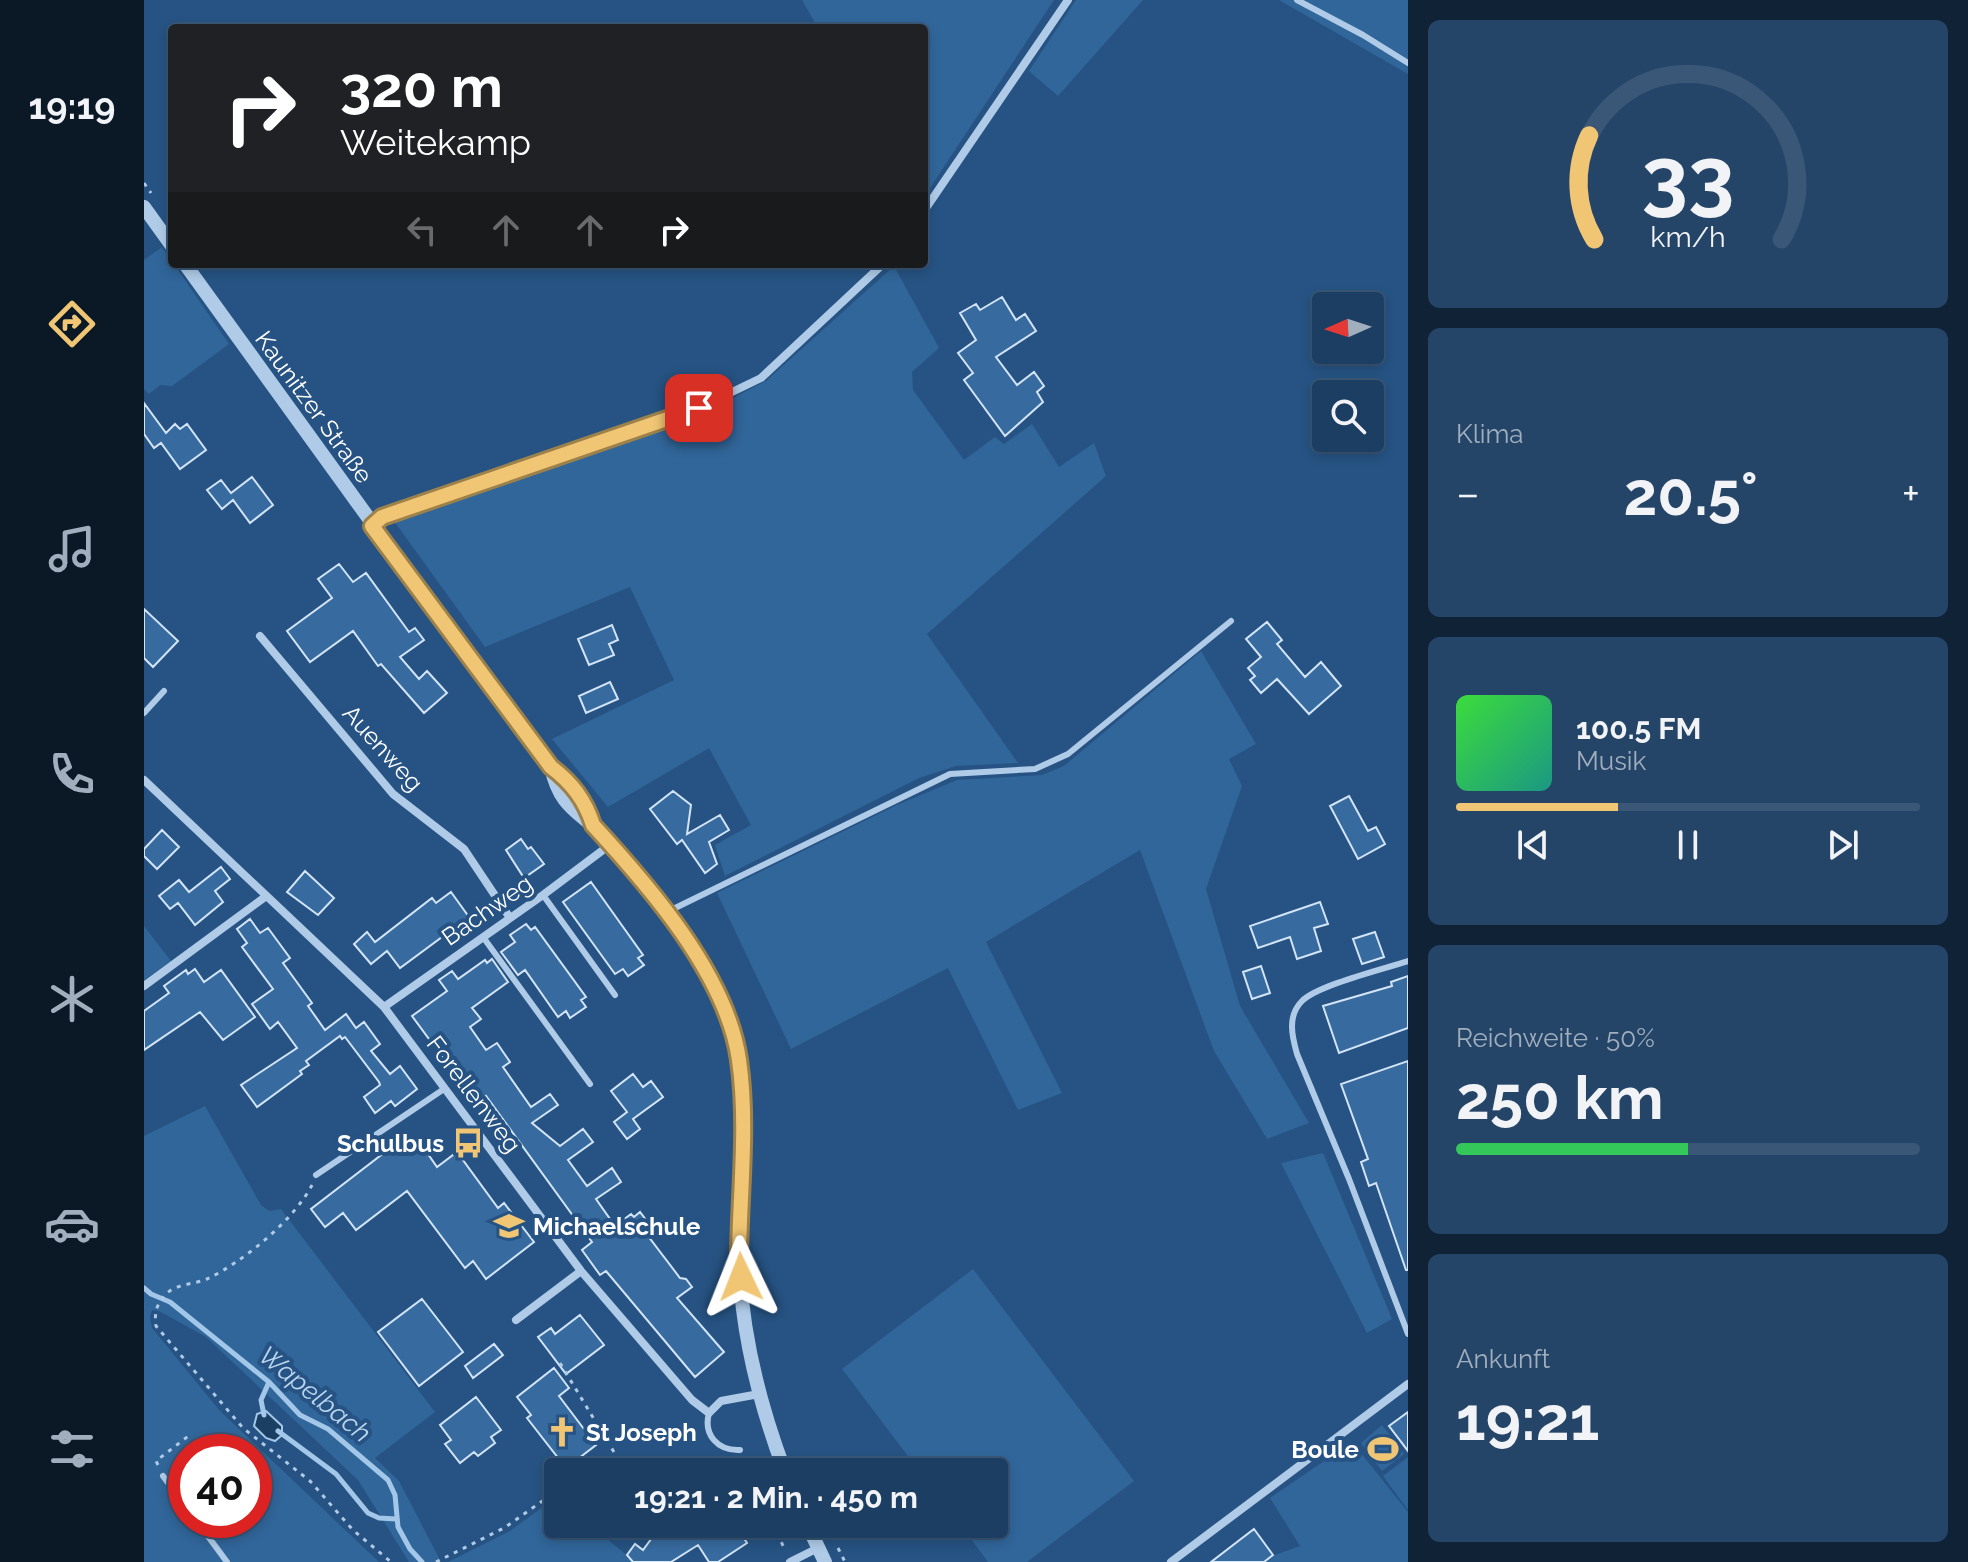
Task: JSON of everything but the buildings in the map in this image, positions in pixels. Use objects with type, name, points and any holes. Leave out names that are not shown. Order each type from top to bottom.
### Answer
[{"type":"street","points":[[928,205],[1068,0]]},
{"type":"street","points":[[144,207],[168,240]]},
{"type":"street","name":"Kaunitzer Straße","points":[[188,268],[372,526],[551,767],[567,780],[587,805],[593,825],[698,956],[721,1001],[738,1057],[743,1102],[739,1254],[745,1323],[759,1394],[780,1458]]},
{"type":"street","points":[[372,526],[382,517],[699,408],[761,378],[879,268]]},
{"type":"street","name":"Auenweg","points":[[260,636],[393,794],[464,849],[510,918]]},
{"type":"street","name":"Forellenweg","points":[[144,780],[384,1007],[581,1271],[692,1400],[709,1413]]},
{"type":"street","name":"Bachweg","points":[[384,1007],[611,844]]},
{"type":"street","points":[[144,986],[265,897]]},
{"type":"street","points":[[516,1320],[581,1271]]},
{"type":"street","points":[[1171,1562],[1408,1384]]},
{"type":"street","points":[[709,1413],[721,1401],[759,1394]]},
{"type":"street","points":[[790,1562],[822,1555]]},
{"type":"lane","points":[[1297,0],[1408,63]]},
{"type":"lane","points":[[666,913],[691,898],[950,774],[1035,769],[1068,754],[1231,621]]},
{"type":"lane","points":[[144,713],[164,691]]},
{"type":"lane","points":[[543,895],[615,995]]},
{"type":"lane","points":[[483,937],[590,1084]]},
{"type":"lane","points":[[1408,961],[1302,1000],[1291,1023],[1297,1054],[1405,1317],[1408,1334]]},
{"type":"lane","points":[[316,1175],[444,1089]]},
{"type":"lane","points":[[709,1413],[707,1427],[715,1442],[731,1450],[740,1450]]},
{"type":"lane","points":[[163,1476],[168,1483]]},
{"type":"lane","points":[[209,1538],[227,1562]]},
{"type":"path","points":[[316,1175],[293,1212],[235,1262],[208,1278],[167,1293],[157,1306],[155,1319],[161,1334],[243,1428],[310,1481],[353,1530],[391,1562]]},
{"type":"path","points":[[560,1363],[617,1457]]},
{"type":"path","points":[[163,1476],[156,1461],[168,1452]]},
{"type":"path","points":[[436,1562],[504,1528],[544,1500]]},
{"type":"path","points":[[779,1538],[790,1562]]},
{"type":"shaded area","points":[[802,0],[1054,0],[928,191],[928,24],[816,24]]},
{"type":"shaded area","points":[[1076,0],[1143,0],[1058,96],[1029,71]]},
{"type":"shaded area","points":[[1279,0],[1408,0],[1408,74]]},
{"type":"shaded area","points":[[162,247],[168,256],[168,268],[177,268],[229,344],[172,386],[160,385],[149,394],[144,389],[144,260]]},
{"type":"shaded area","points":[[895,268],[939,348],[912,372],[913,390],[964,460],[995,437],[1004,444],[1032,424],[1059,467],[1094,443],[1106,476],[927,634],[1018,763],[956,766],[919,778],[725,876],[715,845],[751,825],[709,748],[608,807],[552,739],[674,680],[630,587],[485,647],[394,521],[700,415],[766,381]]},
{"type":"shaded area","points":[[1201,651],[1256,744],[1229,759],[1242,786],[1206,889],[1240,1006],[1309,1123],[1267,1139],[1214,1051],[1140,850],[986,942],[1062,1093],[1018,1110],[948,968],[791,1049],[717,893],[897,805],[957,780],[1042,775],[1064,766]]},
{"type":"shaded area","points":[[144,926],[171,961],[144,980]]},
{"type":"shaded area","points":[[205,1106],[261,1205],[269,1211],[281,1209],[435,1412],[375,1458],[399,1481],[441,1562],[409,1562],[358,1480],[206,1337],[152,1310],[152,1328],[220,1411],[244,1434],[168,1434],[168,1538],[272,1538],[272,1460],[379,1562],[144,1562],[144,1136]]},
{"type":"shaded area","points":[[1323,1153],[1392,1319],[1367,1333],[1281,1163]]},
{"type":"shaded area","points":[[973,1269],[1134,1481],[1027,1562],[988,1562],[970,1538],[1008,1538],[1008,1458],[909,1458],[842,1369]]},
{"type":"shaded area","points":[[266,1411],[282,1426],[282,1435],[275,1441],[272,1434],[262,1434],[254,1426],[257,1414]]},
{"type":"shaded area","name":"Boule","points":[[1382,1425],[1404,1454],[1382,1471],[1361,1443]]},
{"type":"shaded area","points":[[1352,1442],[1408,1512],[1408,1562],[1266,1562],[1275,1555],[1300,1546],[1270,1498]]},
{"type":"shaded area","points":[[1408,1457],[1408,1510],[1383,1476]]},
{"type":"shaded area","points":[[544,1506],[544,1538],[606,1538],[635,1562],[448,1562],[510,1531]]},
{"type":"waterway","name":"Wapelbach","points":[[144,1288],[170,1302],[269,1382],[300,1415],[328,1429],[388,1480],[395,1495],[398,1527],[410,1549],[422,1562]]},
{"type":"waterway","points":[[264,1415],[261,1400],[269,1382]]},
{"type":"waterway","points":[[278,1431],[336,1474],[368,1513],[379,1518],[396,1519]]},
{"type":"place","name":"Schulbus","points":[[468,1143]]},
{"type":"place","name":"Michaelschule","points":[[509,1226]]},
{"type":"place","name":"St Joseph","points":[[562,1432]]},
{"type":"place","name":"Boule","points":[[1383,1449]]},
{"type":"route","points":[[699,408],[382,517],[372,526],[513,718],[551,767],[567,780],[587,805],[593,825],[698,956],[721,1001],[738,1057],[743,1102],[741,1277]]}]
